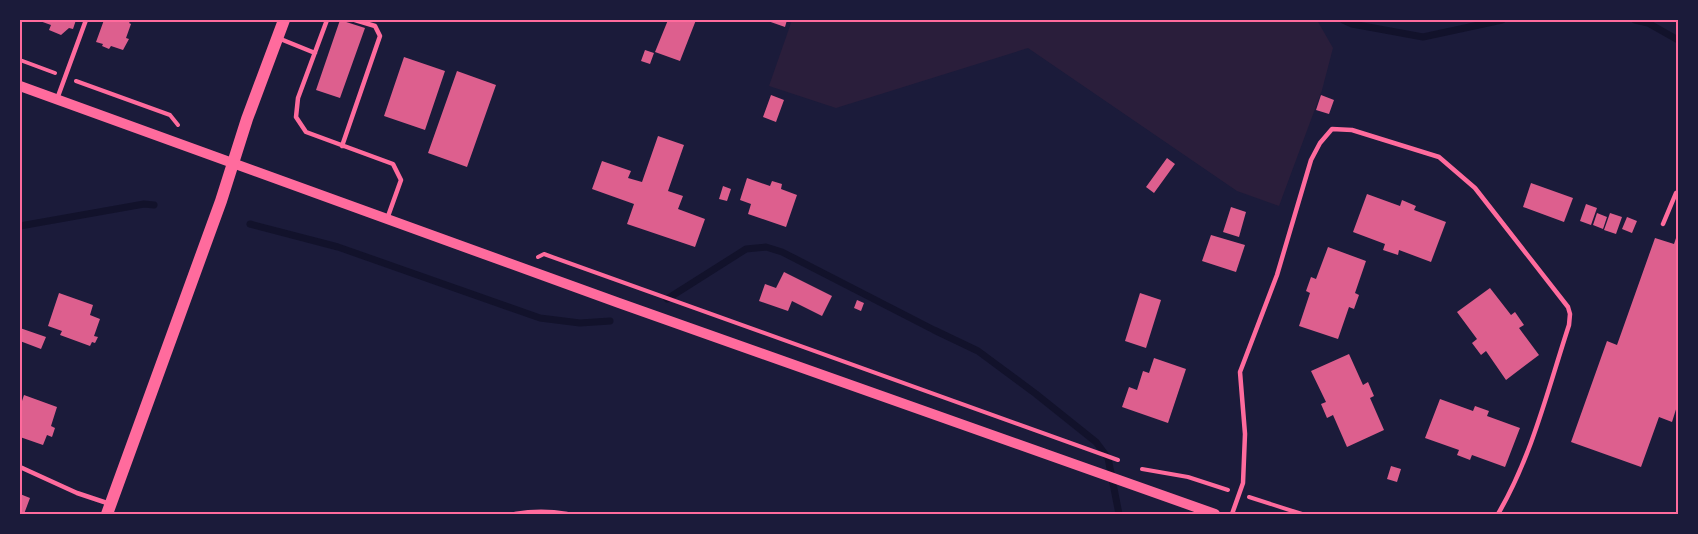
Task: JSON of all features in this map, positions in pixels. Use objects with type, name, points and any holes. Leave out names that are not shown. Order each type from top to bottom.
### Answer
[{"type":"main road","points":[[109,509],[284,20]]},
{"type":"street","points":[[20,86],[1215,514]]},
{"type":"lane","points":[[57,99],[86,20]]},
{"type":"lane","points":[[327,20],[298,98],[296,117],[306,132],[393,164],[401,180],[387,219]]},
{"type":"lane","points":[[342,146],[380,36],[375,26],[355,20]]},
{"type":"lane","points":[[277,37],[315,52]]},
{"type":"lane","points":[[1232,514],[1243,483],[1245,434],[1240,372],[1277,275],[1311,160],[1320,143],[1332,129],[1352,130],[1439,157],[1475,188],[1568,307],[1569,325],[1526,459],[1513,489],[1498,514]]},
{"type":"lane","points":[[1663,224],[1678,192]]},
{"type":"lane","points":[[20,467],[109,509]]},
{"type":"lane","points":[[514,514],[567,514]]},
{"type":"path","points":[[20,60],[170,115]]},
{"type":"path","points":[[544,254],[1127,464]]},
{"type":"path","points":[[1135,467],[1188,477],[1302,514]]},
{"type":"shaded area","points":[[792,20],[1317,20],[1333,48],[1322,90],[1279,206],[1237,191],[1028,48],[836,108],[769,86]]},
{"type":"building","points":[[37,20],[76,20],[73,29],[69,28],[61,35],[49,30],[51,25]]},
{"type":"building","points":[[104,20],[131,20],[126,38],[129,39],[123,50],[111,46],[109,49],[96,42]]},
{"type":"building","points":[[340,20],[365,28],[340,98],[316,90]]},
{"type":"building","points":[[668,20],[696,20],[680,61],[655,52]]},
{"type":"building","points":[[765,20],[787,20],[785,27]]},
{"type":"building","points":[[645,50],[654,53],[650,64],[641,61]]},
{"type":"building","points":[[404,57],[445,71],[425,130],[384,116]]},
{"type":"building","points":[[457,71],[496,85],[467,167],[428,153]]},
{"type":"building","points":[[771,95],[784,100],[776,122],[763,117]]},
{"type":"building","points":[[1321,95],[1334,100],[1329,114],[1316,110]]},
{"type":"building","points":[[658,136],[684,145],[668,191],[683,196],[678,209],[705,219],[695,247],[627,224],[634,204],[592,189],[602,161],[631,171],[628,178],[642,182]]},
{"type":"building","points":[[1167,158],[1175,164],[1154,193],[1146,187]]},
{"type":"building","points":[[747,178],[770,186],[772,181],[782,184],[781,189],[797,195],[786,227],[748,214],[751,204],[740,200]]},
{"type":"building","points":[[1531,183],[1573,198],[1564,222],[1523,207]]},
{"type":"building","points":[[723,186],[731,189],[727,201],[719,199]]},
{"type":"building","points":[[1367,194],[1400,206],[1402,200],[1416,206],[1414,210],[1446,222],[1431,262],[1399,250],[1398,255],[1383,250],[1385,244],[1353,232]]},
{"type":"building","points":[[1586,204],[1597,208],[1591,225],[1580,221]]},
{"type":"building","points":[[1231,207],[1246,212],[1239,237],[1223,232]]},
{"type":"building","points":[[1597,213],[1607,217],[1603,229],[1593,225]]},
{"type":"building","points":[[1610,213],[1622,217],[1616,234],[1604,230]]},
{"type":"building","points":[[1627,217],[1637,221],[1632,233],[1622,229]]},
{"type":"building","points":[[1678,232],[1678,403],[1672,422],[1659,417],[1641,467],[1571,442],[1607,341],[1617,345],[1655,238],[1674,244]]},
{"type":"building","points":[[1211,235],[1245,245],[1236,272],[1202,261]]},
{"type":"building","points":[[1328,247],[1366,261],[1355,293],[1359,295],[1354,309],[1349,307],[1338,339],[1299,326],[1310,293],[1306,291],[1311,277],[1316,279]]},
{"type":"building","points":[[784,272],[832,296],[822,316],[792,301],[788,311],[759,301],[765,284],[776,288]]},
{"type":"building","points":[[1490,288],[1511,315],[1515,312],[1524,325],[1519,328],[1539,355],[1506,380],[1486,351],[1481,355],[1472,343],[1477,339],[1457,312]]},
{"type":"building","points":[[59,293],[93,305],[90,315],[100,319],[94,336],[98,337],[95,343],[92,342],[90,346],[60,335],[62,331],[48,326]]},
{"type":"building","points":[[1140,293],[1161,300],[1146,348],[1125,341]]},
{"type":"building","points":[[857,300],[864,303],[861,311],[854,308]]},
{"type":"building","points":[[20,328],[46,337],[41,349],[20,341]]},
{"type":"building","points":[[1349,354],[1363,385],[1368,382],[1374,396],[1370,398],[1384,430],[1347,447],[1333,415],[1327,418],[1321,404],[1326,402],[1311,371]]},
{"type":"building","points":[[1154,358],[1186,369],[1168,423],[1122,407],[1129,387],[1137,390],[1143,371],[1149,373]]},
{"type":"building","points":[[24,395],[57,407],[51,426],[55,428],[52,437],[47,435],[43,445],[20,437],[20,407]]},
{"type":"building","points":[[1440,399],[1473,411],[1475,406],[1489,411],[1487,416],[1520,428],[1505,467],[1472,455],[1470,460],[1457,455],[1459,450],[1425,438]]},
{"type":"building","points":[[1391,466],[1401,469],[1397,482],[1387,479]]},
{"type":"building","points":[[20,494],[30,498],[24,514],[20,514]]},
{"type":"waterway","points":[[1343,20],[1352,24],[1423,37],[1502,20]]},
{"type":"waterway","points":[[1635,20],[1648,23],[1678,40]]},
{"type":"waterway","points":[[20,226],[144,204],[154,205]]},
{"type":"waterway","points":[[250,224],[338,247],[540,318],[580,323],[610,321]]},
{"type":"waterway","points":[[667,299],[746,249],[766,247],[782,252],[978,351],[1036,394],[1096,442],[1108,458],[1119,514]]}]
